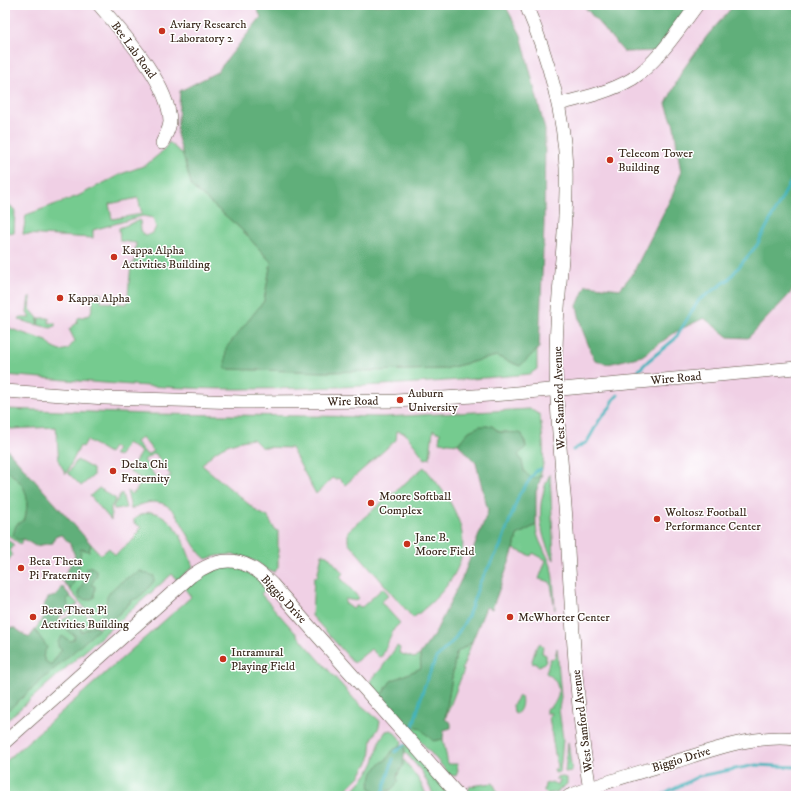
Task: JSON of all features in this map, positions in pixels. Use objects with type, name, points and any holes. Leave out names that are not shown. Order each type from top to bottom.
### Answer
[{"type":"street","name":"Bee Lab Road","points":[[99,5],[139,53],[168,105],[170,122],[167,134],[162,143]]},
{"type":"street","name":"West Samford Avenue","points":[[526,5],[539,35],[559,104],[566,170],[565,222],[558,294],[556,364],[577,690],[590,792]]},
{"type":"street","points":[[559,104],[595,95],[630,80],[641,72],[663,48],[697,5]]},
{"type":"street","name":"Wire Road","points":[[5,391],[106,398],[242,402],[403,400],[557,389],[796,368]]},
{"type":"street","name":"Biggio Drive","points":[[5,742],[191,576],[214,563],[234,561],[249,565],[257,570],[272,584],[459,796]]},
{"type":"street","name":"Biggio Drive","points":[[569,796],[590,792],[712,749],[749,741],[786,738],[796,739]]},
{"type":"shaded area","name":"Auburn University","points":[[5,5],[796,5],[796,796],[5,796]]},
{"type":"green space","points":[[255,5],[505,5],[521,35],[545,130],[544,226],[539,348],[520,366],[496,356],[444,369],[328,372],[225,369],[226,348],[264,301],[271,262],[241,229],[192,187],[177,134],[180,91],[217,72],[261,17]]},
{"type":"green space","points":[[583,5],[697,5],[660,51],[624,52]]},
{"type":"green space","points":[[734,5],[796,5],[796,284],[789,295],[748,338],[728,337],[704,318],[677,331],[642,356],[608,364],[595,361],[582,329],[577,306],[586,285],[620,289],[633,273],[673,194],[681,173],[674,126],[666,104],[682,71],[707,36]]},
{"type":"green space","points":[[169,142],[183,155],[192,187],[241,229],[271,262],[264,301],[225,369],[328,372],[444,369],[496,356],[520,366],[537,349],[537,369],[530,374],[457,380],[347,387],[274,389],[179,388],[5,375],[5,313],[6,323],[11,329],[47,341],[52,347],[60,351],[68,349],[75,341],[69,329],[77,323],[78,318],[90,315],[93,305],[92,293],[101,293],[101,302],[127,304],[131,265],[135,262],[136,243],[120,241],[119,228],[140,220],[141,230],[145,236],[153,233],[156,227],[153,218],[143,216],[93,230],[93,238],[23,234],[26,215],[78,196],[121,174],[146,165],[163,151]],"holes":[[[138,198],[142,214],[112,219],[109,204]]]},
{"type":"green space","points":[[5,204],[10,205],[15,211],[14,233],[5,232]]},
{"type":"green space","points":[[29,297],[31,297],[30,309],[38,318],[37,325],[19,320],[20,318],[30,318],[27,313]]},
{"type":"green space","points":[[39,318],[49,318],[49,323],[55,323],[55,326],[51,328],[38,325]]},
{"type":"green space","points":[[5,409],[149,414],[384,417],[530,409],[540,415],[543,439],[543,466],[541,473],[537,478],[529,477],[524,471],[518,455],[526,447],[525,441],[507,432],[499,432],[492,426],[469,431],[458,444],[439,442],[440,433],[433,430],[430,458],[425,459],[405,433],[397,431],[396,440],[345,485],[338,478],[335,480],[333,478],[316,494],[291,448],[261,447],[253,439],[224,446],[202,465],[258,512],[268,517],[275,530],[278,531],[278,568],[274,572],[267,570],[258,563],[246,557],[226,555],[206,559],[197,549],[177,516],[170,508],[160,503],[147,503],[131,509],[127,491],[131,494],[135,492],[143,480],[130,472],[141,452],[127,443],[119,457],[114,454],[117,449],[113,447],[109,453],[87,440],[83,447],[80,446],[66,474],[59,462],[56,427],[11,429],[5,425]],"holes":[[[142,437],[153,451],[147,455],[136,442]],[[155,453],[171,476],[159,482],[144,460]]]},
{"type":"green space","points":[[480,426],[492,426],[499,432],[522,434],[526,447],[518,455],[522,461],[524,471],[532,478],[542,474],[536,492],[536,525],[517,535],[514,549],[492,609],[486,607],[472,642],[456,653],[445,719],[451,723],[451,728],[444,730],[443,739],[433,741],[420,728],[404,723],[380,697],[391,681],[421,668],[420,654],[434,635],[464,574],[488,511],[476,463],[458,444],[469,431]]},
{"type":"green space","points":[[5,447],[91,544],[89,551],[81,549],[78,573],[70,590],[62,580],[75,556],[70,544],[62,535],[55,536],[53,543],[35,546],[24,539],[18,540],[13,535],[16,525],[25,519],[27,502],[25,490],[22,485],[5,469]]},
{"type":"green space","points":[[77,460],[93,469],[93,476],[81,486],[68,473]]},
{"type":"green space","name":"Jane B. Moore Field","points":[[424,467],[454,509],[461,528],[463,546],[459,564],[450,581],[435,599],[413,618],[348,542],[348,531]]},
{"type":"green space","points":[[5,469],[18,480],[27,496],[25,519],[17,525],[24,539],[20,544],[5,533]]},
{"type":"green space","points":[[550,474],[554,560],[546,545],[540,511],[543,491]]},
{"type":"green space","points":[[99,488],[116,499],[111,507],[111,520],[90,496]]},
{"type":"green space","points":[[122,493],[126,508],[114,509],[113,506]]},
{"type":"green space","points":[[150,512],[159,514],[173,525],[183,541],[193,567],[177,580],[172,574],[5,722],[5,713],[102,625],[132,600],[141,571],[120,584],[107,601],[107,608],[105,612],[95,620],[70,590],[79,563],[81,549],[89,551],[91,544],[101,555],[109,548],[115,555],[134,539],[141,527],[134,523],[134,519]]},
{"type":"green space","points":[[536,525],[538,537],[551,566],[555,610],[550,582],[539,579],[546,560],[533,553],[531,556],[514,549],[517,535]]},
{"type":"green space","points":[[6,539],[14,545],[10,551],[12,555],[5,566]]},
{"type":"green space","points":[[322,554],[327,555],[343,573],[340,577],[359,598],[356,601],[345,599],[345,603],[353,609],[356,606],[362,607],[383,588],[389,595],[381,602],[400,623],[394,629],[382,656],[379,657],[371,649],[354,663],[312,616],[314,577],[317,577]]},
{"type":"green space","points":[[90,566],[96,570],[97,575],[91,585],[95,586],[94,598],[87,600],[80,598],[78,593],[84,581],[86,569]]},
{"type":"green space","name":"Intramural Playing Field","points":[[226,567],[244,570],[254,576],[267,588],[261,594],[355,700],[380,721],[379,727],[372,739],[370,759],[360,776],[342,793],[339,789],[336,792],[339,796],[5,796],[5,762],[191,597],[185,589],[194,581],[204,575]]},
{"type":"green space","points":[[141,571],[154,576],[154,581],[138,598],[132,600],[119,614],[101,627],[95,620],[101,616],[106,609],[107,596],[124,580]]},
{"type":"green space","points":[[62,586],[71,597],[67,598],[68,607],[60,614],[58,626],[51,629],[46,626],[46,623],[41,621],[47,613],[42,609],[48,598],[56,596]]},
{"type":"green space","points":[[71,597],[78,604],[60,617],[67,598]]},
{"type":"green space","points":[[81,608],[95,625],[81,632],[80,625],[75,621],[74,639],[70,642],[66,638],[63,649],[51,665],[45,661],[43,656],[46,647],[35,630],[41,621],[58,627],[60,622]]},
{"type":"green space","points":[[76,620],[80,625],[81,632],[95,625],[99,629],[5,713],[5,628],[15,628],[29,638],[35,630],[47,647],[43,656],[45,661],[51,665],[62,649],[58,647],[58,642],[62,636],[70,641],[74,639],[75,635],[70,633],[67,629]]},
{"type":"green space","points":[[472,642],[462,669],[464,670],[445,719],[456,653]]},
{"type":"green space","points":[[540,643],[543,646],[542,653],[546,655],[546,661],[539,666],[535,663],[533,664],[532,661],[536,648]]},
{"type":"green space","points":[[397,646],[400,648],[399,653],[414,658],[420,655],[421,668],[391,681],[380,697],[371,687],[370,681],[381,669]]},
{"type":"green space","points":[[557,648],[561,697],[559,709],[563,739],[560,772],[555,773],[554,769],[557,769],[558,764],[556,761],[549,717],[551,713],[546,713],[546,709],[552,706],[558,697],[558,686],[546,673],[550,659],[555,658]]},
{"type":"green space","points":[[519,696],[522,699],[522,704],[516,714],[514,713],[513,705]]},
{"type":"green space","points":[[404,723],[420,728],[433,740],[443,739],[448,764],[457,764],[458,771],[456,776],[450,775]]},
{"type":"green space","points":[[392,730],[402,741],[401,745],[393,750],[387,759],[380,764],[369,787],[379,794],[378,796],[348,796],[369,772],[374,762],[380,740],[386,731]]},
{"type":"green space","points":[[568,742],[572,771],[565,772]]},
{"type":"green space","points":[[406,744],[452,796],[434,796],[422,772],[405,752],[404,746]]},
{"type":"green space","points":[[401,745],[405,748],[403,766],[397,775],[398,782],[392,789],[379,794],[369,787],[373,772],[387,759],[393,750]]},
{"type":"green space","points":[[404,760],[419,780],[427,796],[385,796],[386,793],[392,789]]},
{"type":"green space","points":[[558,776],[567,778],[567,784],[557,792],[547,794],[544,791],[545,784],[552,782],[558,786],[560,780],[558,778],[556,780],[556,778]]},
{"type":"green space","points":[[493,783],[498,793],[503,796],[468,796],[467,794],[470,786]]},
{"type":"waterway","points":[[639,370],[675,339],[699,300],[728,280],[757,245],[796,172]]},
{"type":"waterway","points":[[573,450],[587,442],[600,419],[618,395]]},
{"type":"waterway","points":[[412,730],[424,687],[436,658],[454,640],[468,616],[480,582],[500,547],[519,495],[536,471],[541,469]]},
{"type":"waterway","points":[[395,752],[404,745]]},
{"type":"waterway","points":[[382,796],[393,759]]},
{"type":"waterway","points":[[660,796],[699,776],[756,765],[796,767]]},
{"type":"place","name":"Aviary Research Laboratory 2","points":[[162,31]]},
{"type":"place","name":"Telecom Tower Building","points":[[610,160]]},
{"type":"place","name":"Kappa Alpha Activities Building","points":[[114,257]]},
{"type":"place","name":"Kappa Alpha","points":[[60,298]]},
{"type":"place","name":"Auburn University","points":[[400,400]]},
{"type":"place","name":"Delta Chi Fraternity","points":[[113,471]]},
{"type":"place","name":"Moore Softball Complex","points":[[371,503]]},
{"type":"place","name":"Woltosz Football Performance Center","points":[[657,519]]},
{"type":"place","name":"Jane B. Moore Field","points":[[407,544]]},
{"type":"place","name":"Beta Theta Pi Fraternity","points":[[21,568]]},
{"type":"place","name":"Beta Theta Pi Activities Building","points":[[33,617]]},
{"type":"place","name":"McWhorter Center","points":[[510,617]]},
{"type":"place","name":"Intramural Playing Field","points":[[223,659]]}]
